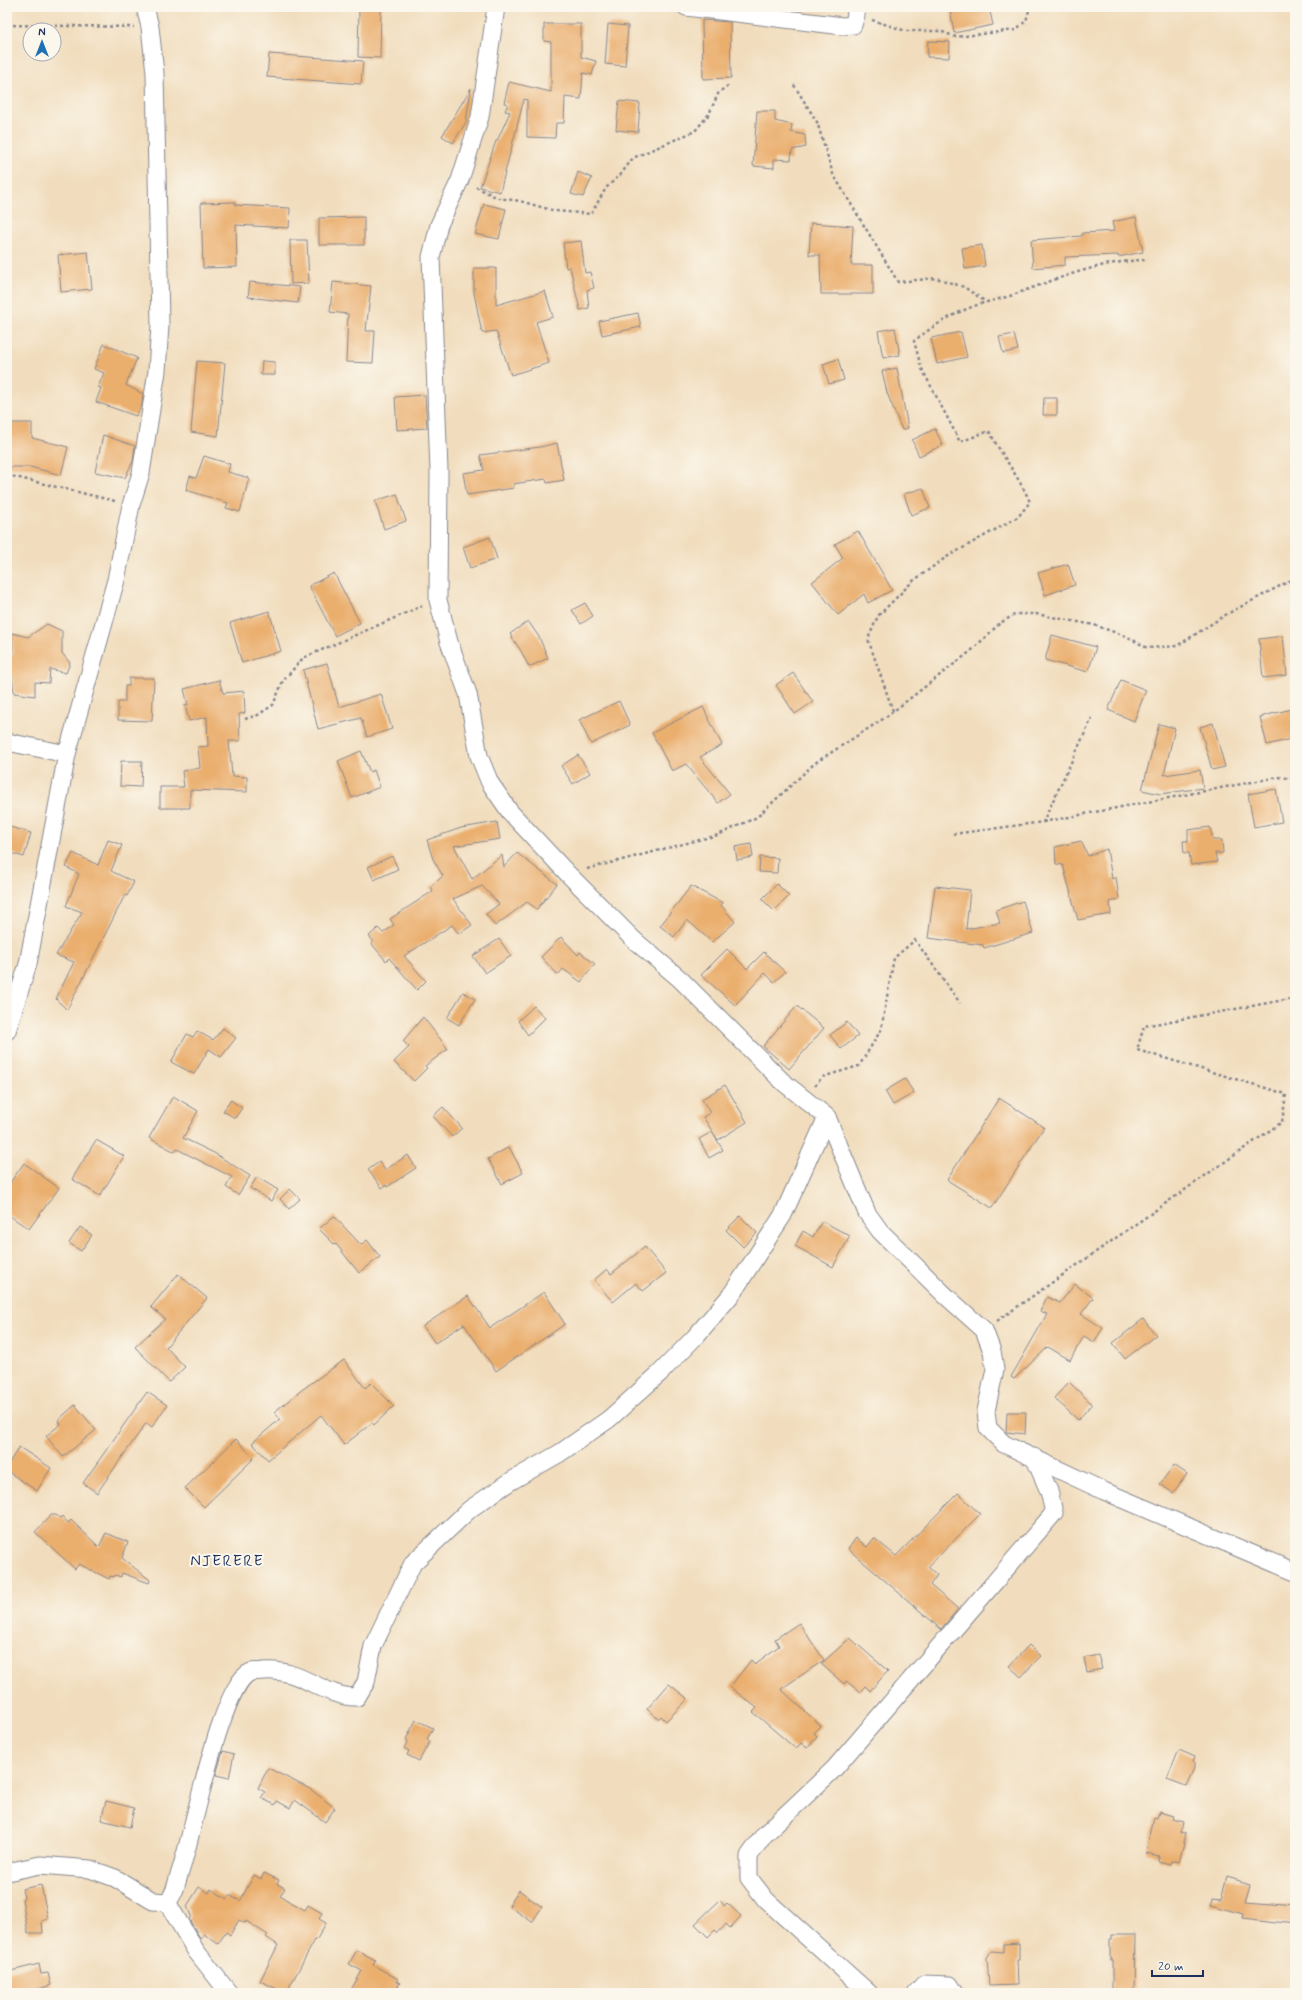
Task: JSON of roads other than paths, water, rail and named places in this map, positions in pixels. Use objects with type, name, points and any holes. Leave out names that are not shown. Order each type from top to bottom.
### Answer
[{"type":"street","points":[[7,1031],[28,964],[67,754],[116,580],[131,505],[140,473],[157,372],[160,325],[155,73],[150,27],[145,7]]},
{"type":"street","points":[[496,7],[480,117],[463,171],[439,225],[431,257],[439,470],[438,600],[449,642],[468,694],[479,756],[490,783],[510,812],[568,874],[634,940],[680,979],[778,1077],[827,1117],[867,1213],[880,1231],[941,1292],[984,1330],[992,1351],[995,1369],[986,1411],[988,1428],[1004,1444],[1104,1491],[1295,1572]]},
{"type":"street","points":[[686,7],[843,26],[853,24],[856,11]]},
{"type":"street","points":[[7,742],[67,754]]},
{"type":"street","points":[[7,1872],[40,1865],[90,1869],[115,1878],[153,1901],[167,1902],[173,1896],[185,1858],[212,1752],[228,1703],[240,1680],[250,1672],[290,1672],[342,1695],[358,1696],[366,1682],[373,1646],[413,1563],[470,1509],[511,1481],[560,1453],[609,1419],[660,1373],[695,1337],[731,1295],[783,1215],[827,1117]]},
{"type":"street","points":[[869,1993],[766,1900],[749,1878],[749,1856],[764,1835],[834,1769],[1054,1513],[1049,1491],[1034,1457]]},
{"type":"street","points":[[167,1902],[196,1951],[229,1993]]},
{"type":"street","points":[[916,1993],[924,1984],[950,1985],[955,1993]]},
{"type":"district","name":"NJERERE","points":[[227,1561]]}]
